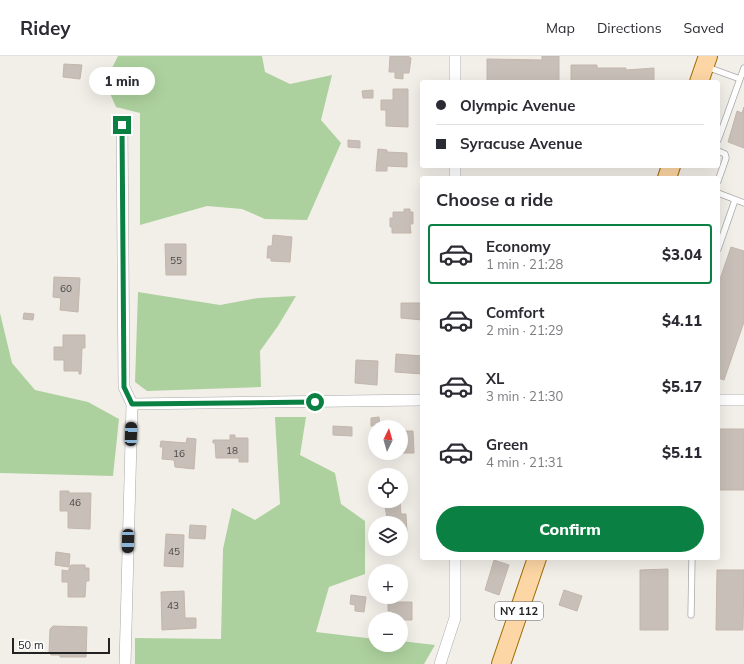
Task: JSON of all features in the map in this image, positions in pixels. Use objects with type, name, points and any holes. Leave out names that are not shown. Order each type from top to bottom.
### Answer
[{"type":"main road","name":"NY 112","points":[[501,664],[537,560]]},
{"type":"street","points":[[455,56],[455,80]]},
{"type":"street","points":[[122,125],[124,387],[132,404],[125,664]]},
{"type":"street","points":[[132,404],[420,400]]},
{"type":"street","points":[[720,400],[744,400]]},
{"type":"street","points":[[440,664],[455,618],[455,560]]},
{"type":"lane","points":[[704,68],[740,78]]},
{"type":"lane","points":[[720,134],[744,68]]},
{"type":"lane","points":[[719,176],[726,158],[724,154],[720,153]]},
{"type":"lane","points":[[720,194],[744,203]]},
{"type":"lane","points":[[720,243],[735,200]]},
{"type":"lane","points":[[691,615],[692,560]]},
{"type":"green space","points":[[118,56],[262,56],[265,72],[290,84],[332,75],[321,120],[341,143],[307,220],[265,219],[242,209],[207,206],[140,225],[140,113],[116,107],[105,82]]},
{"type":"green space","points":[[138,292],[220,305],[258,298],[296,296],[278,326],[260,351],[261,387],[147,391],[135,382]]},
{"type":"green space","points":[[0,313],[12,363],[35,390],[88,402],[119,419],[113,476],[0,473]]},
{"type":"green space","points":[[275,417],[306,417],[300,455],[335,473],[341,504],[365,521],[365,574],[329,587],[316,632],[368,638],[368,652],[408,652],[408,642],[435,645],[424,664],[135,664],[135,638],[221,639],[223,549],[232,508],[255,520],[280,504]]},
{"type":"building","points":[[390,56],[408,56],[411,58],[409,73],[403,73],[403,79],[395,78],[395,72],[389,72]]},
{"type":"building","points":[[542,56],[559,56],[559,80],[487,80],[487,59],[542,60]]},
{"type":"building","points":[[64,64],[82,65],[80,79],[63,77]]},
{"type":"building","points":[[571,65],[597,65],[597,68],[626,68],[626,70],[654,68],[654,80],[571,80]]},
{"type":"building","points":[[393,89],[408,89],[408,127],[386,126],[386,110],[381,110],[381,100],[393,100]]},
{"type":"building","points":[[373,90],[373,98],[363,98],[362,91]]},
{"type":"building","points":[[744,107],[744,148],[728,142],[737,111],[742,113]]},
{"type":"building","points":[[348,140],[360,141],[360,148],[348,147]]},
{"type":"building","points":[[378,149],[387,150],[387,152],[407,153],[407,167],[387,166],[387,171],[376,171]]},
{"type":"building","points":[[404,209],[410,209],[410,212],[413,212],[413,224],[410,224],[411,233],[392,233],[390,218],[393,218],[393,212],[404,212]]},
{"type":"building","points":[[273,235],[292,237],[290,262],[271,261],[271,258],[267,258],[268,246],[272,246]]},
{"type":"building","points":[[165,244],[186,244],[186,275],[166,275]]},
{"type":"building","points":[[731,247],[744,251],[744,322],[724,380],[720,379],[720,279]]},
{"type":"building","points":[[54,277],[80,278],[78,312],[60,310],[61,298],[53,297]]},
{"type":"building","points":[[401,303],[420,303],[420,320],[401,318]]},
{"type":"building","points":[[24,313],[34,314],[33,320],[23,319]]},
{"type":"building","points":[[63,335],[85,335],[85,348],[82,348],[81,374],[79,374],[79,371],[64,371],[64,360],[54,360],[54,347],[63,347]]},
{"type":"building","points":[[396,354],[420,356],[420,374],[395,372]]},
{"type":"building","points":[[356,360],[378,361],[377,385],[355,383]]},
{"type":"building","points":[[379,417],[379,420],[371,420],[371,418]]},
{"type":"building","points":[[333,426],[352,427],[352,436],[333,435]]},
{"type":"building","points":[[720,429],[744,429],[744,490],[720,490]]},
{"type":"building","points":[[408,431],[413,431],[414,453],[408,453]]},
{"type":"building","points":[[230,435],[235,435],[235,438],[248,438],[248,462],[239,462],[239,458],[216,458],[215,443],[213,443],[213,440],[230,440]]},
{"type":"building","points":[[187,438],[196,439],[194,469],[175,467],[174,460],[162,459],[163,447],[160,447],[161,441],[186,443]]},
{"type":"building","points":[[60,491],[69,491],[69,493],[91,493],[90,529],[68,528],[68,511],[60,511]]},
{"type":"building","points":[[385,508],[401,508],[401,514],[406,514],[406,516],[387,516]]},
{"type":"building","points":[[190,525],[206,526],[205,539],[189,538]]},
{"type":"building","points":[[166,534],[184,535],[183,567],[164,566]]},
{"type":"building","points":[[56,552],[70,554],[69,567],[55,565]]},
{"type":"building","points":[[494,560],[509,565],[499,595],[485,590]]},
{"type":"building","points":[[71,565],[85,565],[85,568],[89,568],[89,581],[86,581],[85,597],[68,597],[68,582],[62,582],[62,570],[68,571]]},
{"type":"building","points":[[668,569],[668,630],[640,630],[640,570]]},
{"type":"building","points":[[717,570],[744,570],[743,630],[716,630]]},
{"type":"building","points":[[564,590],[582,596],[577,611],[559,605]]},
{"type":"building","points":[[184,591],[185,618],[196,618],[196,628],[162,630],[161,592]]},
{"type":"building","points":[[351,595],[366,597],[364,612],[355,611],[355,605],[350,604]]},
{"type":"building","points":[[408,602],[412,602],[412,620],[408,620],[408,612],[388,611],[388,604],[408,604]]},
{"type":"building","points":[[53,626],[87,627],[86,657],[60,657],[60,655],[51,655],[49,653],[50,629]]},
{"type":"route","points":[[122,125],[124,387],[132,404],[315,402]]}]
